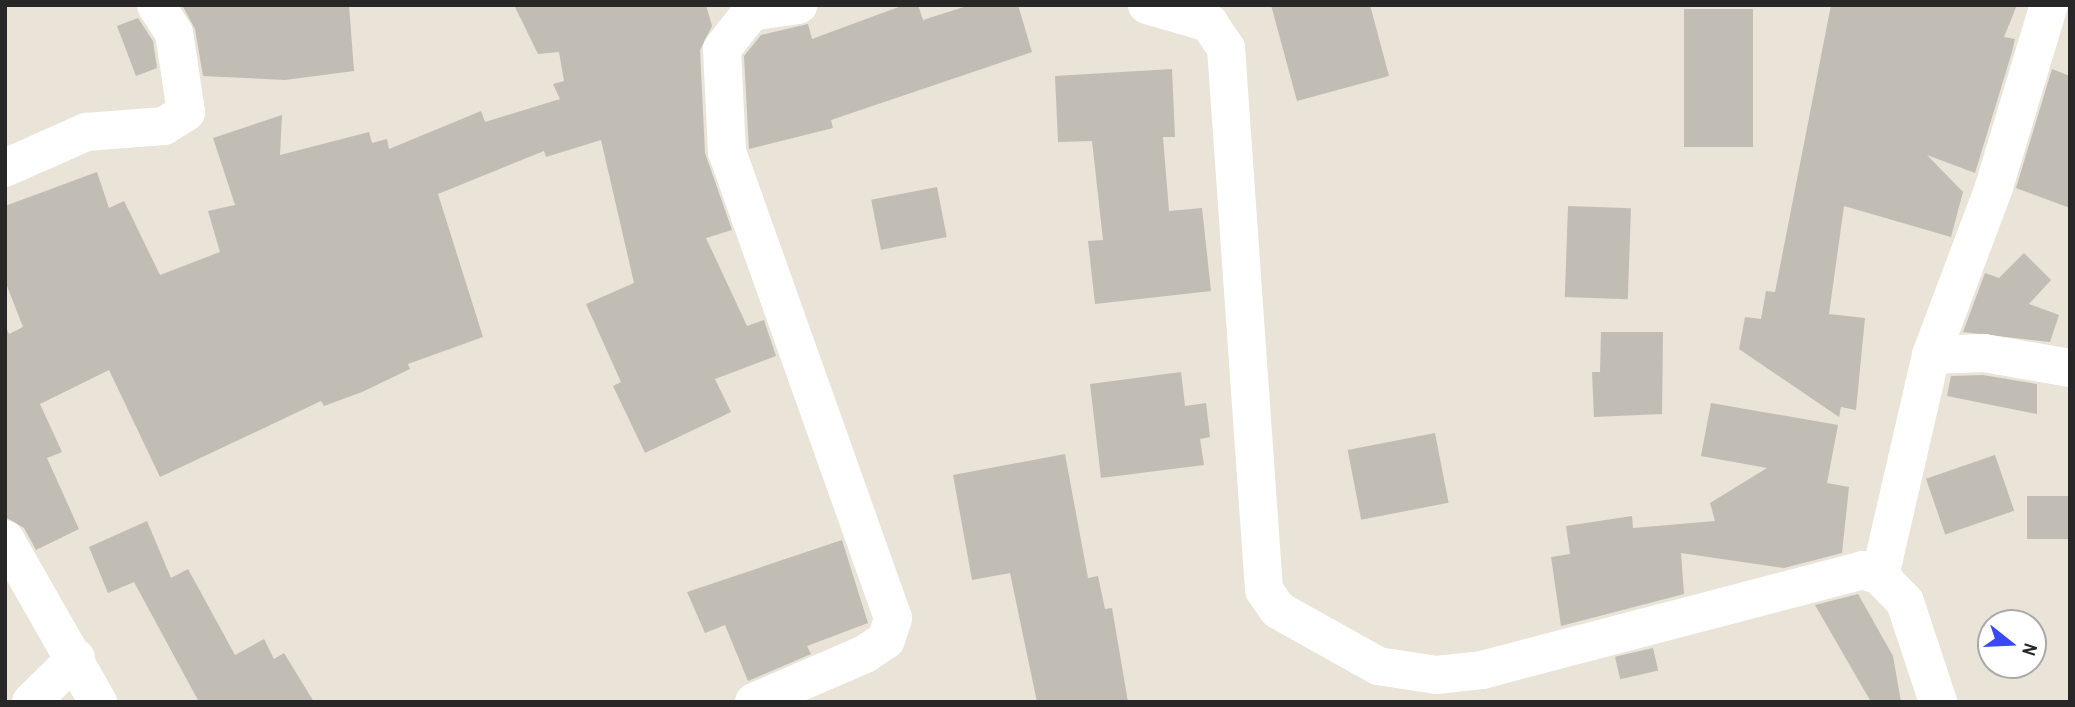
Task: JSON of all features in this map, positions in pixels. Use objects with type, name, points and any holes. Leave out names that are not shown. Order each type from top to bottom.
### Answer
[{"type":"street","points":[[125,5],[143,5]]},
{"type":"street","points":[[5,168],[86,132],[164,126],[186,112],[174,33],[156,5]]},
{"type":"street","points":[[754,702],[866,654],[886,640],[893,618],[727,152],[722,49],[751,12],[798,5]]},
{"type":"street","points":[[1147,5],[1209,23],[1226,48],[1264,590],[1278,610],[1378,666],[1436,675],[1496,667],[1862,570],[1880,576],[1905,602],[1938,702]]},
{"type":"street","points":[[1880,576],[1931,355],[1994,187],[2049,5]]},
{"type":"street","points":[[1931,355],[1984,354],[2070,368]]},
{"type":"street","points":[[5,540],[76,658],[98,702]]},
{"type":"street","points":[[31,702],[76,658]]},
{"type":"building","points":[[182,5],[349,5],[354,71],[285,80],[203,76],[195,29]]},
{"type":"building","points":[[514,5],[706,5],[712,26],[700,50],[705,153],[732,230],[706,238],[747,326],[764,320],[776,356],[715,379],[731,412],[645,453],[613,386],[621,382],[586,304],[634,283],[601,140],[546,157],[544,151],[438,194],[483,337],[408,364],[410,369],[362,392],[324,406],[321,401],[160,477],[109,370],[40,404],[62,452],[47,458],[79,529],[36,550],[24,528],[5,517],[5,325],[9,334],[23,327],[5,281],[5,206],[97,172],[109,208],[124,201],[160,275],[220,252],[208,211],[235,205],[213,138],[282,115],[280,155],[369,132],[372,143],[387,139],[389,149],[481,111],[485,122],[560,99],[553,84],[564,81],[559,52],[538,54]]},
{"type":"building","points":[[904,5],[918,5],[923,20],[970,5],[1018,5],[1032,52],[831,120],[833,128],[749,149],[744,56],[761,35],[808,24],[812,39]]},
{"type":"building","points":[[1271,5],[1370,5],[1389,76],[1297,101]]},
{"type":"building","points":[[1831,5],[2017,5],[2004,37],[2015,39],[2012,52],[1975,173],[1927,155],[1963,192],[1951,237],[1844,206],[1829,314],[1865,318],[1856,410],[1841,407],[1839,417],[1739,349],[1745,317],[1761,319],[1766,291],[1775,292]]},
{"type":"building","points":[[1684,9],[1753,9],[1753,147],[1684,147]]},
{"type":"building","points":[[138,18],[153,41],[157,68],[136,76],[117,26]]},
{"type":"building","points":[[1172,69],[1175,137],[1163,137],[1169,211],[1202,208],[1211,291],[1095,304],[1088,241],[1103,240],[1092,141],[1058,142],[1055,76]]},
{"type":"building","points":[[2052,69],[2070,76],[2070,208],[2016,188]]},
{"type":"building","points":[[937,187],[947,237],[881,250],[871,200]]},
{"type":"building","points":[[1568,206],[1631,208],[1628,299],[1565,297]]},
{"type":"building","points":[[2024,253],[2051,280],[2029,304],[2059,315],[2050,342],[1963,332],[1985,273],[1999,278]]},
{"type":"building","points":[[1601,332],[1663,332],[1662,414],[1594,417],[1592,372],[1600,372]]},
{"type":"building","points":[[1181,372],[1185,406],[1206,403],[1210,437],[1200,439],[1204,465],[1101,478],[1090,384]]},
{"type":"building","points":[[1983,375],[2037,384],[2037,414],[1947,396],[1951,376]]},
{"type":"building","points":[[1711,403],[1838,425],[1827,483],[1849,487],[1842,553],[1784,568],[1681,553],[1684,594],[1561,626],[1551,557],[1570,554],[1566,526],[1632,516],[1633,528],[1715,521],[1710,503],[1767,468],[1701,456]]},
{"type":"building","points":[[1435,433],[1449,503],[1361,520],[1348,450]]},
{"type":"building","points":[[1065,454],[1088,578],[1098,576],[1105,609],[1112,608],[1128,702],[1037,702],[1010,573],[972,580],[953,475]]},
{"type":"building","points":[[1995,455],[2014,511],[1945,535],[1926,479]]},
{"type":"building","points":[[2027,496],[2070,496],[2070,539],[2027,539]]},
{"type":"building","points":[[147,521],[171,578],[188,569],[235,655],[264,639],[274,659],[284,653],[314,702],[199,702],[134,582],[108,593],[89,547]]},
{"type":"building","points":[[842,540],[868,623],[807,646],[811,654],[748,681],[725,625],[705,633],[687,592]]},
{"type":"building","points":[[1858,594],[1893,656],[1901,702],[1871,702],[1815,605]]},
{"type":"building","points":[[1653,648],[1658,670],[1620,679],[1615,657]]}]
